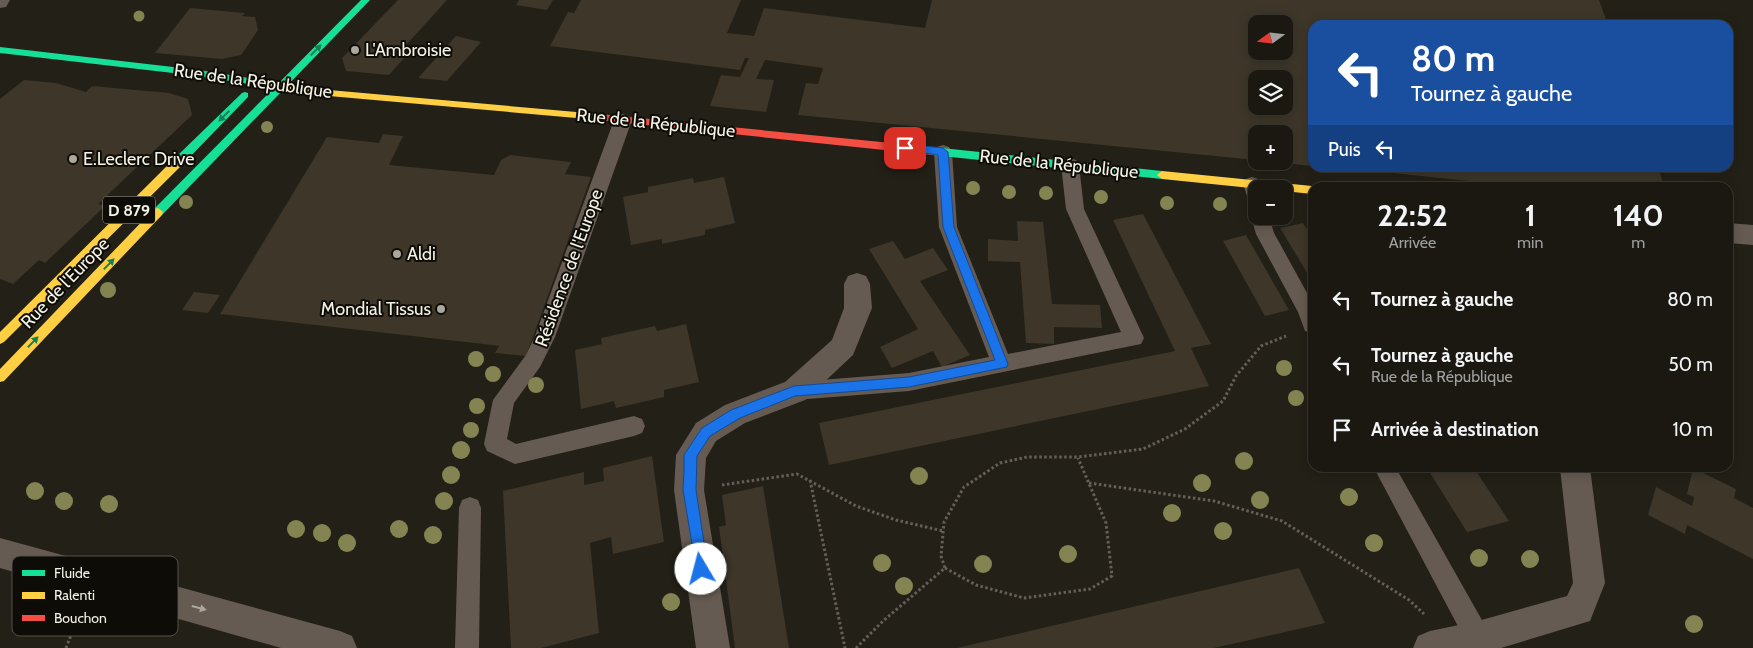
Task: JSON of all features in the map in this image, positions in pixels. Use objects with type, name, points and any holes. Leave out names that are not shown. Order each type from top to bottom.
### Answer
[{"type":"street","name":"D 879","points":[[282,85],[366,0]]},
{"type":"street","name":"Rue de la République","points":[[0,50],[262,78],[282,85],[329,93],[623,120],[1070,165],[1248,191]]},
{"type":"street","name":"Rue de l'Europe","points":[[0,339],[262,78]]},
{"type":"street","name":"Rue de l'Europe","points":[[0,377],[282,85]]},
{"type":"street","name":"Rue de la République","points":[[1293,191],[1308,190]]},
{"type":"street","points":[[1733,233],[1753,235]]},
{"type":"street","points":[[713,648],[690,490],[691,455],[706,432],[736,414],[794,391],[843,347],[858,308],[857,284]]},
{"type":"street","points":[[1454,643],[1578,609],[1589,582],[1575,472]]},
{"type":"street","points":[[178,603],[340,648]]},
{"type":"lane","name":"Résidence de l'Europe","points":[[623,120],[545,337],[533,361],[504,400],[496,444],[515,454],[634,426]]},
{"type":"lane","points":[[943,152],[948,227],[1002,364]]},
{"type":"lane","points":[[794,391],[909,382],[1134,338],[1075,209],[1070,165]]},
{"type":"lane","points":[[1262,225],[1304,329]]},
{"type":"lane","points":[[1386,472],[1454,643]]},
{"type":"lane","points":[[467,648],[470,508]]},
{"type":"path","points":[[1078,457],[1106,523],[1112,576],[1090,589],[1024,598],[976,585],[945,568],[942,556],[944,522],[964,487],[1000,462],[1027,457],[1078,457],[1143,449],[1185,429],[1223,401],[1236,376],[1260,346],[1304,329]]},
{"type":"path","points":[[690,490],[797,474],[856,506],[896,520],[943,531]]},
{"type":"path","points":[[810,480],[845,648]]},
{"type":"path","points":[[1089,483],[1214,501],[1282,521],[1409,600],[1454,643]]},
{"type":"path","points":[[856,648],[883,620],[945,568]]},
{"type":"path","points":[[66,648],[71,636]]},
{"type":"building","points":[[398,0],[447,0],[398,54],[405,57],[389,75],[346,71],[342,58]]},
{"type":"building","points":[[519,0],[553,0],[547,10],[516,5]]},
{"type":"building","points":[[581,0],[741,0],[727,33],[754,36],[764,8],[925,28],[932,0],[1599,0],[1606,20],[1308,20],[1308,166],[1293,164],[1293,125],[1248,125],[1248,159],[798,115],[806,83],[818,84],[823,68],[765,60],[756,79],[774,80],[766,112],[710,106],[721,75],[740,77],[749,58],[745,58],[740,70],[550,46],[568,12],[574,13]]},
{"type":"building","points":[[190,8],[245,13],[242,16],[255,17],[258,30],[241,55],[222,59],[155,53]]},
{"type":"building","points":[[456,36],[481,42],[447,81],[418,78]]},
{"type":"building","name":"E.Leclerc Drive","points":[[24,80],[56,83],[86,92],[92,86],[169,93],[188,99],[192,115],[98,204],[105,206],[45,263],[39,260],[13,284],[0,279],[0,99]]},
{"type":"building","points":[[383,134],[403,136],[389,165],[494,175],[501,160],[510,155],[571,162],[565,174],[591,177],[526,356],[495,353],[499,346],[492,345],[220,314],[327,137],[379,143]]},
{"type":"building","points":[[1383,172],[1659,172],[1663,182],[1478,182]]},
{"type":"building","points":[[724,177],[735,223],[705,230],[705,235],[662,244],[662,239],[631,245],[623,197],[648,192],[648,187],[693,178],[694,183]]},
{"type":"building","points":[[1143,214],[1211,344],[1191,348],[1209,386],[829,465],[819,423],[1175,351],[1113,220]]},
{"type":"building","points":[[1017,221],[1043,222],[1052,304],[1100,305],[1102,328],[1054,327],[1054,344],[1026,343],[1020,262],[988,261],[988,239],[1018,241]]},
{"type":"building","points":[[1303,223],[1308,231],[1308,274],[1280,228]]},
{"type":"building","points":[[1246,235],[1289,310],[1265,316],[1223,241]]},
{"type":"building","points":[[893,241],[905,259],[933,248],[948,270],[920,281],[970,355],[942,367],[933,351],[892,368],[880,347],[918,329],[869,249]]},
{"type":"building","points":[[194,292],[220,295],[208,313],[182,310]]},
{"type":"building","points":[[686,324],[699,382],[664,390],[664,397],[616,408],[614,401],[581,409],[575,350],[602,344],[601,338],[655,326],[657,331]]},
{"type":"building","points":[[652,456],[664,542],[613,554],[611,537],[590,543],[599,633],[541,648],[511,648],[503,491],[584,472],[584,485],[604,481],[603,468]]},
{"type":"building","points":[[1430,472],[1477,472],[1509,521],[1467,532]]},
{"type":"building","points":[[1692,472],[1701,472],[1736,489],[1734,498],[1753,508],[1753,559],[1687,525],[1685,534],[1648,515],[1656,487],[1692,506],[1694,497],[1687,494]]},
{"type":"building","points":[[763,486],[789,648],[735,648],[719,527],[726,525],[722,495]]},
{"type":"building","points":[[1299,568],[1325,623],[1214,648],[957,648]]},
{"type":"traffic: fast","points":[[158,212],[366,0]]},
{"type":"traffic: fast","points":[[0,50],[199,73],[255,82]]},
{"type":"traffic: fast","points":[[180,160],[245,95]]},
{"type":"traffic: fast","points":[[932,151],[1162,175]]},
{"type":"traffic: slow","points":[[255,82],[329,93],[599,117]]},
{"type":"traffic: slow","points":[[0,339],[180,160]]},
{"type":"traffic: slow","points":[[1162,175],[1308,190]]},
{"type":"traffic: slow","points":[[0,377],[158,212]]},
{"type":"traffic: jam","points":[[599,117],[932,151]]},
{"type":"place","name":"L'Ambroisie","points":[[355,50]]},
{"type":"place","name":"E.Leclerc Drive","points":[[73,159]]},
{"type":"place","name":"Aldi","points":[[397,254]]},
{"type":"place","name":"Mondial Tissus","points":[[441,309]]},
{"type":"route","points":[[701,569],[690,490],[690,472],[691,455],[706,432],[736,414],[794,391],[909,382],[1002,364],[948,227],[943,152],[905,148]]}]
